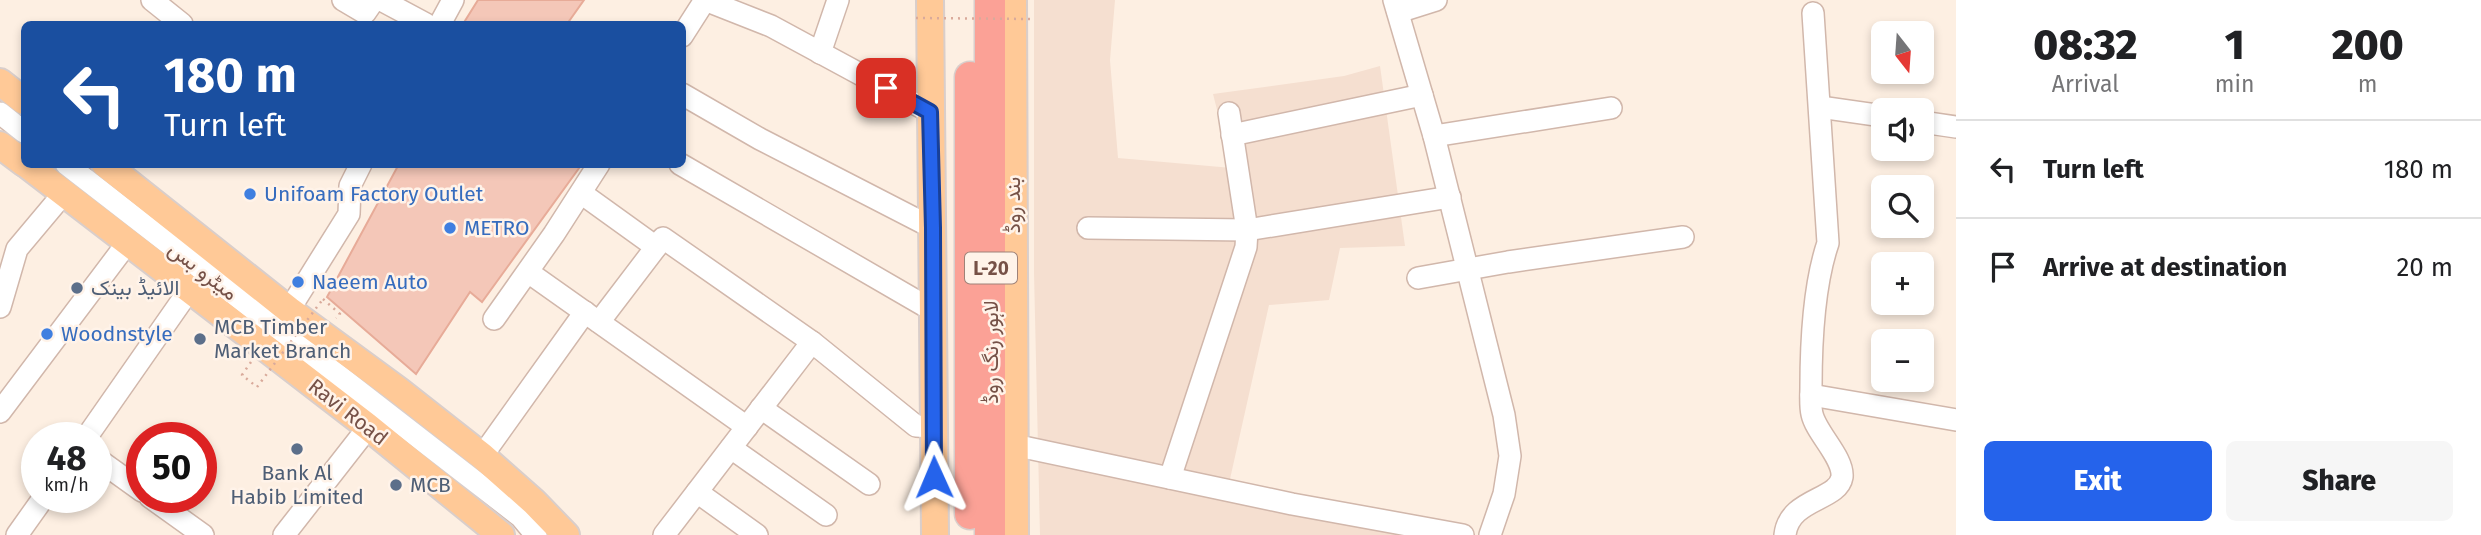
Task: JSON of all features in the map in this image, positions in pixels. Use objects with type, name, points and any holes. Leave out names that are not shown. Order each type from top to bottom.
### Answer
[{"type":"highway","name":"لاہور رنگ روڈ","points":[[970,0],[970,535]]},
{"type":"highway","name":"لاہور رنگ روڈ","points":[[990,0],[990,535]]},
{"type":"main road","points":[[923,9],[930,112],[933,228],[935,535]]},
{"type":"main road","name":"بند روڈ","points":[[1015,535],[1014,445],[1022,10]]},
{"type":"main road","points":[[0,82],[21,99]]},
{"type":"main road","name":"Ravi Road","points":[[0,145],[21,161]]},
{"type":"main road","name":"Ravi Road","points":[[30,168],[190,289],[383,409],[482,456],[534,502],[566,535]]},
{"type":"main road","name":"Ravi Road","points":[[110,168],[289,310],[501,535]]},
{"type":"street","points":[[152,0],[178,21]]},
{"type":"street","points":[[343,0],[365,13],[374,0]]},
{"type":"street","points":[[381,0],[420,21]]},
{"type":"street","points":[[442,21],[453,0]]},
{"type":"street","points":[[686,30],[705,0],[756,9],[821,53],[930,112]]},
{"type":"street","points":[[821,53],[838,0]]},
{"type":"street","points":[[1436,0],[1396,6],[1434,136],[1504,415],[1510,456],[1504,494],[1490,535]]},
{"type":"street","points":[[1785,535],[1789,519],[1798,510],[1836,488],[1842,480],[1842,472],[1831,448],[1814,422],[1811,411],[1811,361],[1819,276],[1828,243],[1813,13]]},
{"type":"street","points":[[1232,135],[1422,95]]},
{"type":"street","points":[[686,96],[760,139],[933,228]]},
{"type":"street","points":[[1820,107],[1871,114]]},
{"type":"street","points":[[1434,136],[1611,108]]},
{"type":"street","points":[[0,113],[21,130]]},
{"type":"street","points":[[1170,478],[1243,261],[1247,230],[1229,113]]},
{"type":"street","points":[[1934,124],[1956,127]]},
{"type":"street","points":[[686,167],[932,310]]},
{"type":"street","name":"میٹرو بس","points":[[71,168],[521,517],[536,535]]},
{"type":"street","points":[[289,310],[349,214],[349,186],[360,168]]},
{"type":"street","points":[[494,319],[597,168]]},
{"type":"street","points":[[0,307],[17,249],[64,193]]},
{"type":"street","points":[[581,193],[656,247]]},
{"type":"street","points":[[1088,228],[1247,230],[1450,197]]},
{"type":"street","points":[[1418,278],[1467,268],[1683,237]]},
{"type":"street","points":[[482,456],[592,317],[663,238],[812,342],[916,426],[933,427]]},
{"type":"street","points":[[0,412],[128,242]]},
{"type":"street","points":[[528,272],[747,427]]},
{"type":"street","points":[[97,422],[190,289]]},
{"type":"street","points":[[664,535],[812,342]]},
{"type":"street","points":[[1811,396],[1956,420]]},
{"type":"street","points":[[761,408],[869,484]]},
{"type":"street","points":[[284,535],[383,409]]},
{"type":"street","points":[[1014,445],[1292,504],[1463,535]]},
{"type":"street","points":[[730,448],[825,514]]},
{"type":"street","points":[[697,492],[757,535]]},
{"type":"street","points":[[17,535],[33,513]]},
{"type":"street","points":[[172,513],[203,535]]},
{"type":"path","points":[[923,9],[1022,10]]},
{"type":"path","points":[[242,375],[257,387],[323,299],[340,314]]},
{"type":"shaded area","points":[[1034,0],[1115,0],[1110,60],[1118,158],[1232,168],[1213,94],[1344,76],[1380,66],[1405,246],[1340,248],[1329,300],[1269,305],[1230,479],[1435,535],[1040,535],[1034,273]]},
{"type":"building","points":[[478,0],[584,0],[569,21],[465,21]]},
{"type":"building","name":"METRO","points":[[397,168],[579,168],[482,302],[470,292],[416,374],[327,297]]},
{"type":"place","name":"Unifoam Factory Outlet","points":[[250,194]]},
{"type":"place","name":"METRO","points":[[450,228]]},
{"type":"place","name":"Naeem Auto","points":[[298,282]]},
{"type":"place","name":"الائیڈ بینک","points":[[77,288]]},
{"type":"place","name":"Woodnstyle","points":[[47,334]]},
{"type":"place","name":"MCB Timber Market Branch","points":[[200,339]]},
{"type":"place","name":"Bank Al Habib Limited","points":[[297,449]]},
{"type":"place","name":"MCB","points":[[396,485]]},
{"type":"route","points":[[886,88],[930,112],[934,477]]}]
